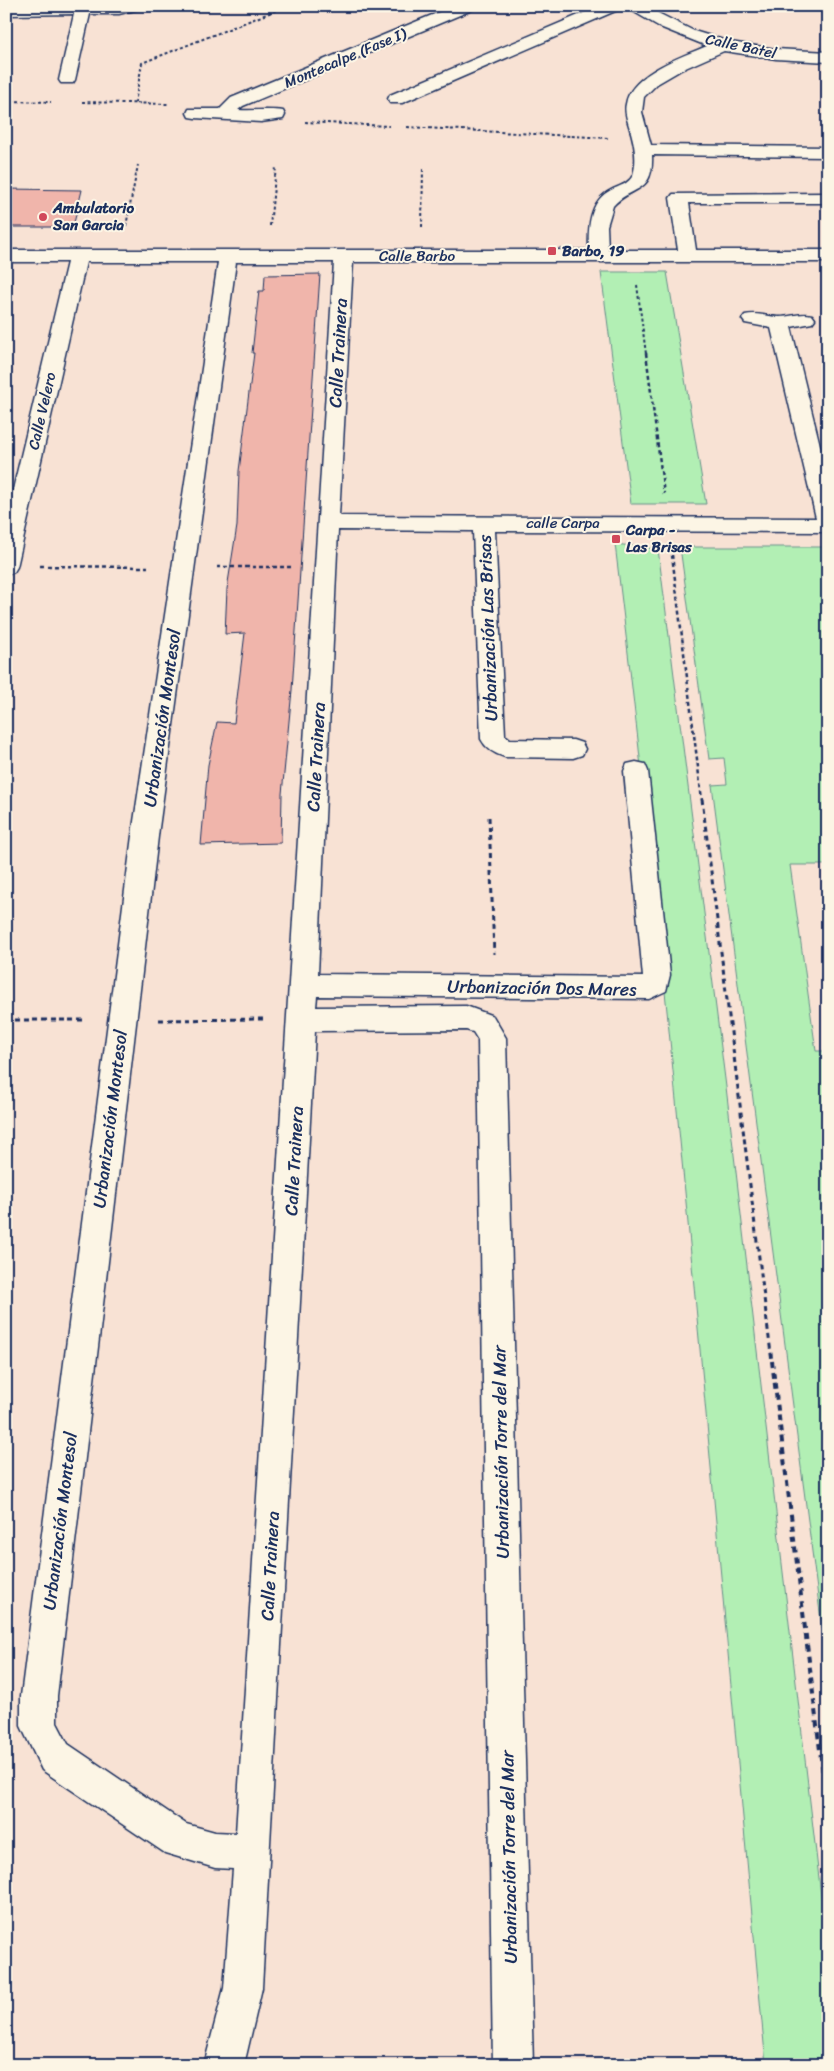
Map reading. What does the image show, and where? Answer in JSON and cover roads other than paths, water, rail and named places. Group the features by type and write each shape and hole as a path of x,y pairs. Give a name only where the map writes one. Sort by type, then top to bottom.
{"street":[{"path":"6,10 133,6"},
{"name":"Montecalpe (Fase I)","path":"224,114 238,102 468,6"},
{"path":"396,99 614,6"},
{"name":"Calle Batel","path":"632,6 654,18 724,46 785,56 828,57"},
{"path":"67,80 84,8"},
{"path":"654,18 672,10"},
{"path":"599,255 597,236 600,218 608,200 628,190 641,177 642,145 633,112 636,97 645,84 662,74 724,46"},
{"name":"Montecalpe (Fase I)","path":"195,113 261,117 277,115"},
{"path":"642,145 828,152"},
{"path":"688,256 679,198 828,198"},
{"name":"Calle Barbo","path":"6,256 828,256"},
{"name":"Calle Velero","path":"6,567 12,510 78,256"},
{"name":"Urbanización Montesol","path":"228,256 146,828 39,1696 39,1726 55,1757 178,1840 215,1850 253,1852"},
{"name":"Calle Trainera","path":"224,2065 242,1988 253,1852 302,1020 344,256"},
{"path":"752,319 780,324 804,320"},
{"path":"780,324 828,524"},
{"name":"calle Carpa","path":"328,523 828,524"},
{"name":"Urbanización Las Brisas","path":"485,523 483,542 493,739 505,748 573,749"},
{"name":"Urbanización Dos Mares","path":"303,985 644,990 656,983 657,975 636,771"},
{"name":"Urbanización Torre del Mar","path":"302,1020 466,1018 483,1024 492,1038 513,2065"}],"place":[{"name":"Ambulatorio San Garcia","path":"43,217"},
{"name":"Barbo, 19","path":"552,251"},
{"name":"Carpa - Las Brisas","path":"616,539"}]}
